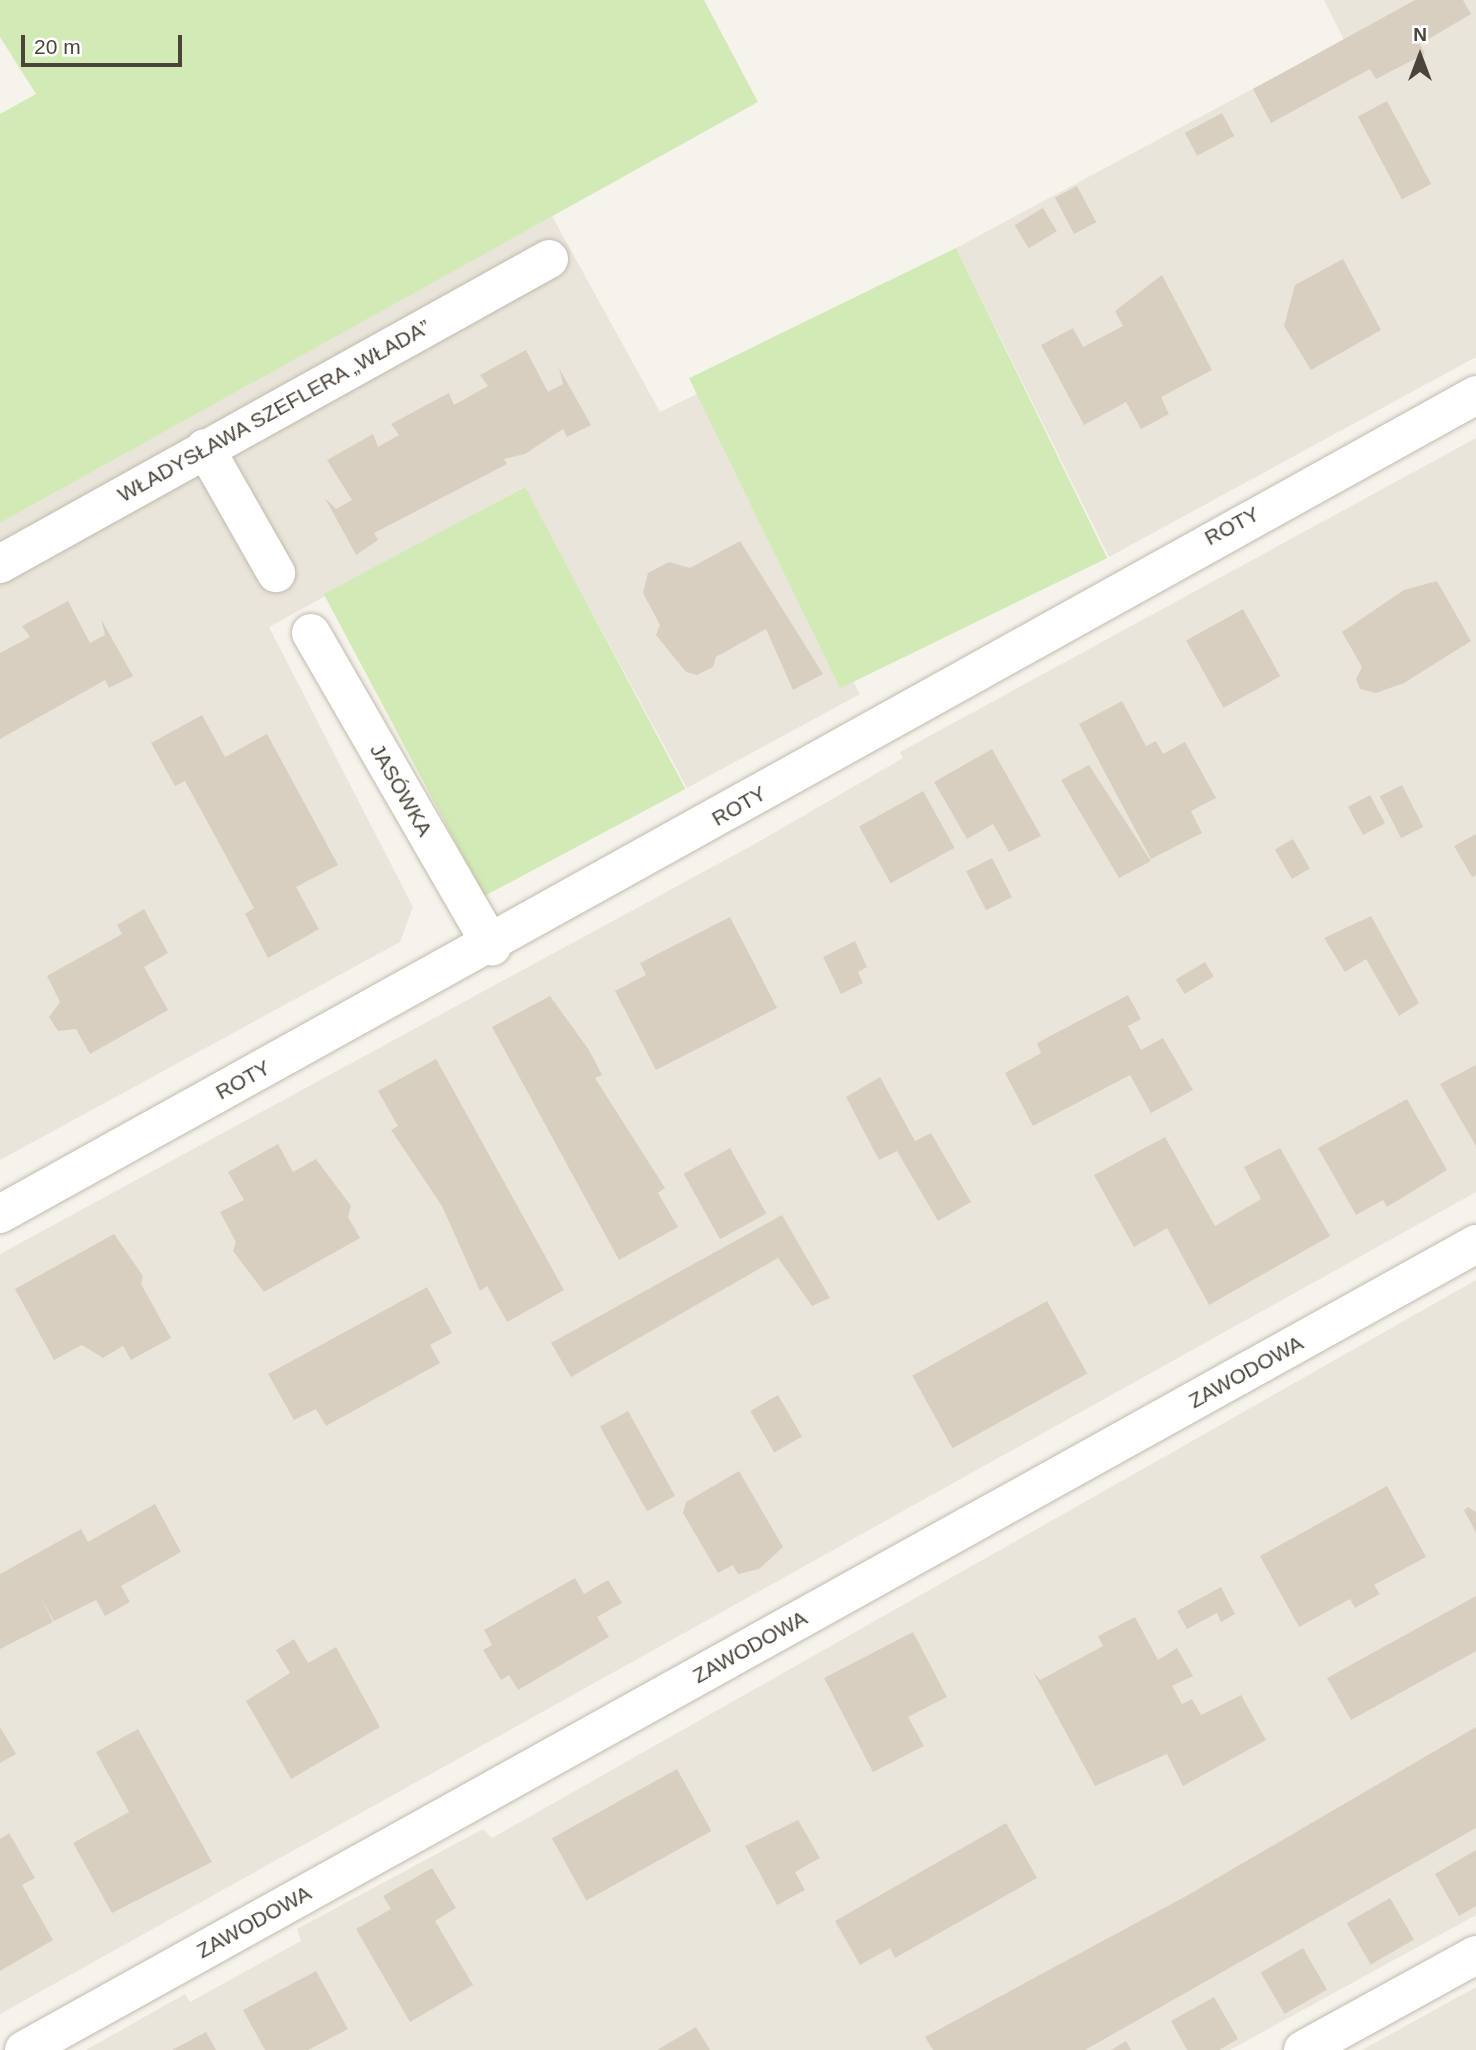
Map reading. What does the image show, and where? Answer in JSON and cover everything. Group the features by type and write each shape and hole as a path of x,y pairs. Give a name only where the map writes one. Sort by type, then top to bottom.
{"street":[{"name":"WŁADYSŁAWA SZEFLERA „WŁADA”","path":"0,564 549,259"},
{"name":"ROTY","path":"0,1214 492,947 1172,558 1476,395"},
{"path":"205,448 276,573"},
{"name":"JASÓWKA","path":"311,633 492,947"},
{"name":"ZAWODOWA","path":"24,2050 1476,1244"},
{"path":"1303,2050 1476,1955"}],"shaded area":[{"path":"1324,0 1476,0 1476,357 1109,557 956,248 1344,40"},
{"path":"552,216 660,412 697,394 860,694 687,788 524,487 269,627 413,907 400,942 0,1160 0,523"},
{"path":"1476,438 1476,1192 0,2014 0,1254 760,841 903,758 900,752"},
{"path":"1476,1280 1476,1915 1230,2050 86,2050 185,1994 190,2002 301,1941 297,1929 483,1829 492,1838"},
{"path":"1476,1987 1476,2050 1362,2050"}],"green space":[{"path":"0,0 704,0 758,102 0,523 0,114 36,94 0,37"},
{"path":"956,248 1107,558 840,688 689,378"},
{"path":"525,487 686,789 484,896 324,594"}],"building":[{"path":"1415,0 1463,0 1471,14 1420,44 1425,54 1376,79 1370,69 1271,123 1253,89"},
{"path":"1387,101 1431,184 1402,199 1358,116"},
{"path":"1222,113 1234,136 1197,156 1185,133"},
{"path":"1077,186 1096,222 1074,234 1055,198"},
{"path":"1043,208 1057,231 1029,248 1015,225"},
{"path":"1343,259 1381,330 1311,370 1284,326 1295,285"},
{"path":"1162,275 1212,370 1161,397 1169,414 1141,429 1126,402 1084,425 1041,345 1073,328 1083,347 1123,326 1115,311"},
{"path":"526,350 548,392 563,384 559,368 591,425 567,437 563,429 525,454 504,459 507,464 374,533 378,540 356,555 325,498 336,509 352,500 327,460 373,434 378,447 399,435 391,424 449,393 454,405 488,386 480,375"},
{"path":"740,541 823,674 793,690 766,629 716,657 713,667 697,675 686,672 656,635 660,625 643,593 648,573 669,562 690,568"},
{"path":"1437,581 1471,641 1404,683 1376,693 1360,689 1356,679 1362,667 1342,632 1404,590"},
{"path":"68,601 90,643 105,635 101,619 133,676 109,688 105,680 0,739 0,653 30,637 22,626"},
{"path":"1243,609 1280,676 1223,708 1186,641"},
{"path":"1122,701 1146,746 1156,741 1163,754 1185,742 1216,798 1191,811 1202,833 1151,859 1079,724"},
{"path":"202,715 225,757 267,734 338,865 296,887 319,929 268,958 245,914 254,908 220,845 185,781 175,786 151,743"},
{"path":"992,749 1041,836 1009,852 993,824 967,839 934,782"},
{"path":"1089,765 1151,861 1119,878 1061,780"},
{"path":"1402,785 1423,827 1401,838 1380,796"},
{"path":"923,791 955,848 891,883 859,826"},
{"path":"1370,795 1385,823 1363,835 1348,807"},
{"path":"1476,834 1476,875 1472,877 1454,846"},
{"path":"1293,839 1310,868 1292,879 1275,850"},
{"path":"992,858 1012,897 986,910 966,871"},
{"path":"144,909 168,953 144,967 168,1010 90,1054 76,1029 58,1031 49,1017 60,1002 47,976 122,934 117,925"},
{"path":"1371,916 1419,1003 1399,1016 1366,959 1345,972 1324,938"},
{"path":"730,917 777,1008 656,1070 615,991 646,975 640,963"},
{"path":"855,941 867,967 858,972 863,983 841,994 823,957"},
{"path":"1205,962 1214,977 1185,994 1176,980"},
{"path":"1128,995 1141,1019 1128,1026 1141,1050 1163,1038 1193,1090 1151,1113 1130,1075 1033,1126 1005,1073 1041,1053 1037,1043"},
{"path":"550,996 589,1050 602,1075 595,1078 665,1188 658,1193 678,1227 619,1260 492,1027"},
{"path":"436,1059 564,1290 507,1322 487,1286 480,1291 442,1206 391,1130 398,1126 378,1091"},
{"path":"1476,1065 1476,1146 1440,1084"},
{"path":"880,1077 915,1141 931,1133 971,1202 938,1221 897,1151 879,1160 846,1097"},
{"path":"1407,1099 1447,1170 1387,1207 1383,1200 1356,1215 1318,1148"},
{"path":"1165,1137 1215,1226 1261,1199 1244,1167 1280,1148 1330,1236 1209,1305 1167,1228 1134,1247 1094,1175"},
{"path":"278,1144 293,1172 316,1159 351,1206 348,1217 360,1238 264,1292 233,1251 236,1242 220,1212 244,1200 228,1172"},
{"path":"730,1148 766,1214 720,1239 684,1174"},
{"path":"782,1215 830,1298 812,1306 778,1258 571,1377 551,1343"},
{"path":"114,1234 143,1276 141,1284 171,1338 131,1360 123,1346 103,1358 82,1345 54,1360 15,1289"},
{"path":"427,1287 452,1333 430,1345 440,1363 326,1426 316,1409 294,1420 268,1374"},
{"path":"1047,1301 1087,1374 953,1448 912,1376"},
{"path":"778,1395 802,1437 774,1453 750,1411"},
{"path":"628,1411 675,1496 647,1511 600,1427"},
{"path":"739,1471 783,1547 759,1569 738,1574 733,1565 718,1573 683,1513 686,1502"},
{"path":"1387,1486 1426,1557 1374,1585 1380,1594 1355,1608 1350,1599 1299,1627 1260,1556"},
{"path":"155,1504 181,1552 121,1586 130,1602 105,1616 96,1600 54,1621 42,1600 53,1622 0,1649 0,1574 81,1529 88,1542"},
{"path":"1468,1507 1476,1512 1476,1533 1464,1510"},
{"path":"575,1578 584,1594 608,1580 622,1603 597,1617 609,1637 518,1690 509,1675 501,1680 483,1650 492,1645 484,1630"},
{"path":"1221,1587 1235,1614 1221,1622 1217,1613 1187,1629 1177,1611"},
{"path":"1476,1596 1476,1651 1351,1720 1327,1678"},
{"path":"1135,1617 1158,1660 1177,1648 1193,1676 1172,1686 1182,1704 1192,1699 1201,1715 1241,1695 1266,1740 1183,1786 1167,1754 1095,1786 1033,1672 1040,1680 1103,1646 1098,1636"},
{"path":"913,1632 947,1697 908,1717 924,1746 873,1772 824,1678"},
{"path":"294,1639 308,1663 336,1647 380,1727 291,1779 246,1701 290,1673 276,1650"},
{"path":"0,1727 16,1754 0,1763"},
{"path":"1476,1727 1476,1828 1085,2050 933,2050 925,2037 1188,1895"},
{"path":"138,1729 212,1862 112,1913 73,1843 129,1812 96,1752"},
{"path":"677,1769 711,1831 586,1900 552,1838"},
{"path":"798,1820 820,1858 795,1872 805,1890 777,1905 745,1846"},
{"path":"1006,1823 1037,1878 895,1958 890,1948 860,1965 835,1921"},
{"path":"9,1833 35,1878 22,1885 53,1940 0,1971 0,1839"},
{"path":"1476,1850 1476,1906 1459,1916 1435,1874"},
{"path":"432,1868 456,1908 435,1921 473,1985 410,2022 356,1929 391,1909 383,1896"},
{"path":"1390,1898 1414,1940 1371,1965 1347,1923"},
{"path":"1303,1948 1327,1990 1285,2014 1261,1972"},
{"path":"316,1971 348,2029 308,2050 265,2050 243,2010"},
{"path":"1214,1997 1238,2039 1219,2050 1187,2050 1171,2021"},
{"path":"696,2027 710,2050 657,2050"},
{"path":"206,2032 216,2050 172,2050"},
{"path":"1126,2041 1131,2050 1111,2050"}]}
